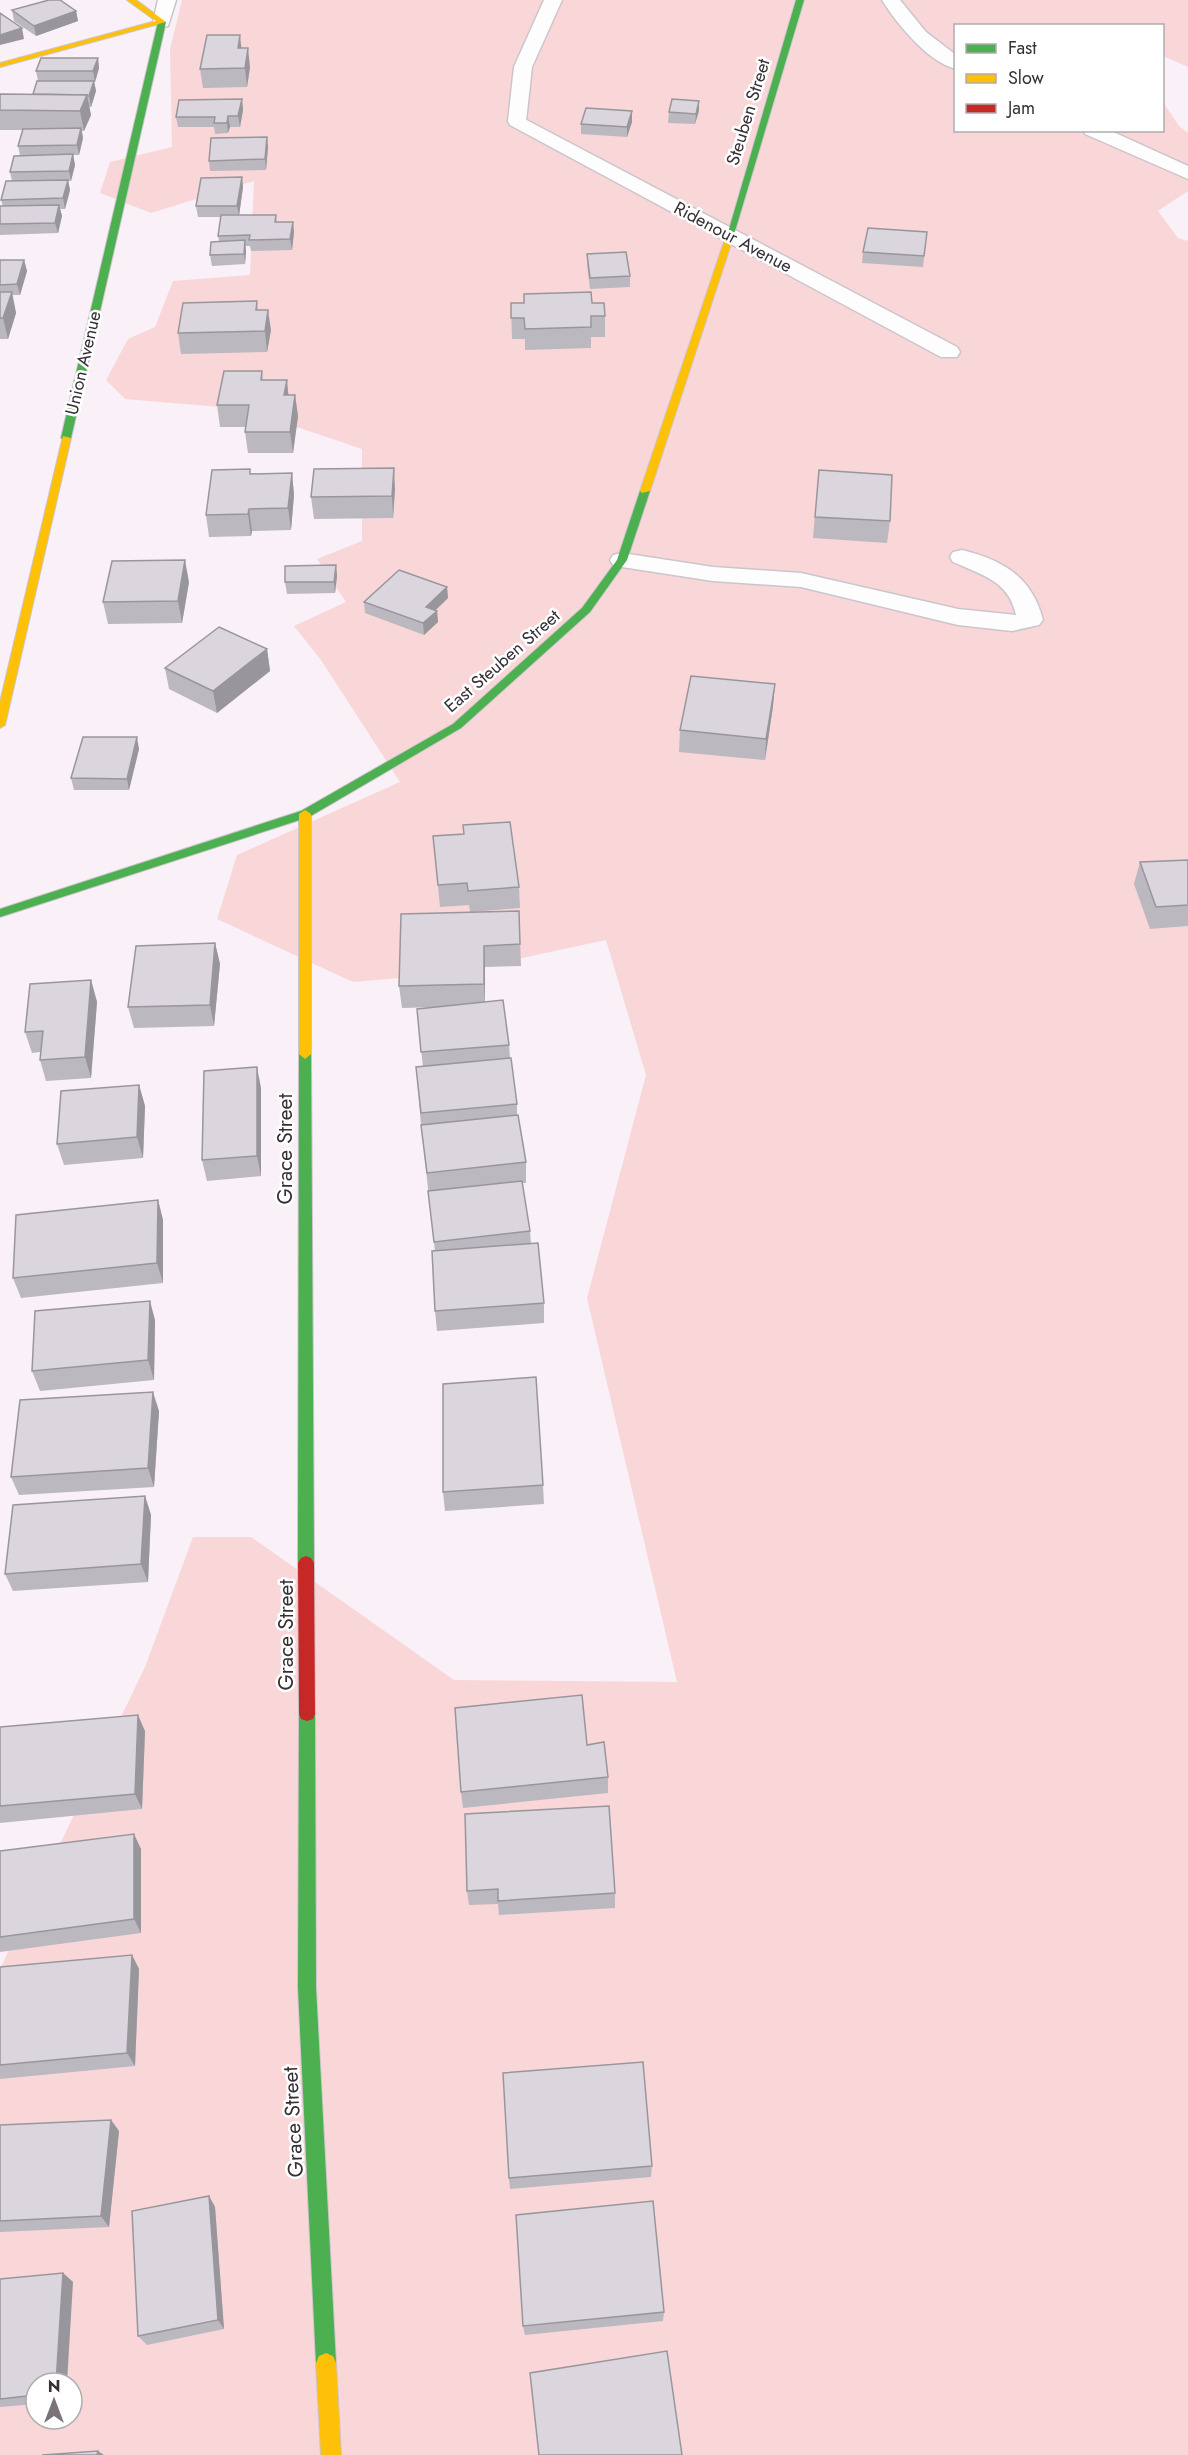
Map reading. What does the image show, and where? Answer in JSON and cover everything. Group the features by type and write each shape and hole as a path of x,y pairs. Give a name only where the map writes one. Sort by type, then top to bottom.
{"street":[{"path":"131,0 162,22"},
{"name":"Union Avenue","path":"0,725 167,0"},
{"name":"Ridenour Avenue","path":"553,0 523,67 517,121 949,352"},
{"name":"Steuben Street","path":"730,235 800,0"},
{"path":"891,0 900,15 935,50 954,63"},
{"path":"0,65 162,22"},
{"path":"1096,132 1188,173"},
{"name":"East Steuben Street","path":"0,913 305,814 458,726 586,610 622,560 730,235"},
{"path":"622,560 713,574 801,580 958,617 1012,623 1030,620 1027,602 1017,583 962,557"},
{"name":"Grace Street","path":"305,814 307,1988 331,2455"}],"shaded area":[{"path":"182,0 1188,0 1188,67 1164,56 1164,24 954,24 954,132 1164,132 1164,104 1179,126 1188,133 1188,191 1158,211 1178,238 1188,241 1188,2455 0,2455 0,1969 145,1667 193,1537 251,1537 454,1680 677,1682 587,1298 646,1075 606,940 447,974 353,982 217,919 237,855 400,782 321,660 294,626 346,602 317,559 362,541 362,449 244,409 125,399 106,380 128,339 155,327 173,281 250,275 254,181 151,213 100,193 110,162 172,147 170,49"}],"building":[{"path":"49,0 60,0 76,11 34,26 12,10"},
{"path":"0,13 22,28 0,35"},
{"path":"207,35 240,35 238,48 248,48 245,68 200,69"},
{"path":"41,58 98,58 93,71 36,71"},
{"path":"37,81 94,81 89,96 87,96 33,94"},
{"path":"0,94 87,95 80,111 0,110"},
{"path":"242,99 238,116 228,116 227,123 214,123 215,117 176,117 179,100"},
{"path":"672,99 699,101 696,114 669,112"},
{"path":"586,108 632,111 627,127 581,124"},
{"path":"81,128 77,145 18,146 23,129"},
{"path":"267,137 265,159 209,161 211,138"},
{"path":"73,154 69,171 10,172 14,156"},
{"path":"242,177 237,206 196,206 201,178"},
{"path":"68,180 63,198 1,200 6,181"},
{"path":"59,205 55,223 0,224 0,206"},
{"path":"221,215 276,215 275,222 293,222 290,239 249,240 250,235 218,236"},
{"path":"868,228 927,232 924,256 863,252"},
{"path":"245,240 244,254 210,255 211,242"},
{"path":"626,252 630,276 590,278 587,254"},
{"path":"0,260 24,260 17,284 0,285"},
{"path":"0,292 12,292 3,318 0,318"},
{"path":"591,292 592,303 604,303 605,316 591,316 591,327 525,329 524,318 511,318 511,303 524,303 524,294"},
{"path":"257,301 256,310 268,310 265,331 178,333 183,303"},
{"path":"224,371 262,371 261,380 287,380 284,395 295,395 290,432 245,432 249,405 217,405"},
{"path":"394,468 392,496 311,497 314,469"},
{"path":"250,469 250,474 292,473 288,508 249,509 248,514 206,515 212,470"},
{"path":"819,470 892,475 890,521 815,517"},
{"path":"185,560 178,601 103,602 112,561"},
{"path":"336,565 334,582 285,582 285,566"},
{"path":"399,570 447,587 426,607 437,611 423,623 364,602"},
{"path":"219,627 267,649 213,691 165,668"},
{"path":"691,676 775,684 766,739 680,730"},
{"path":"83,737 137,737 127,779 71,778"},
{"path":"510,822 519,887 468,891 467,883 438,885 433,836 464,834 463,825"},
{"path":"1188,860 1188,905 1156,907 1140,862"},
{"path":"519,911 520,944 484,946 484,984 399,986 401,914"},
{"path":"215,943 210,1005 128,1007 136,946"},
{"path":"91,980 85,1057 40,1060 43,1031 25,1032 30,984"},
{"path":"503,1000 509,1045 421,1052 417,1009"},
{"path":"511,1058 517,1104 421,1113 416,1067"},
{"path":"257,1067 257,1156 202,1160 204,1071"},
{"path":"139,1085 137,1137 57,1144 61,1091"},
{"path":"518,1115 526,1162 427,1173 421,1125"},
{"path":"522,1181 530,1231 434,1242 428,1191"},
{"path":"158,1200 157,1263 13,1278 16,1215"},
{"path":"538,1243 544,1303 435,1311 432,1251"},
{"path":"150,1301 148,1360 32,1371 35,1311"},
{"path":"536,1377 543,1485 443,1492 443,1384"},
{"path":"153,1392 148,1468 11,1477 20,1400"},
{"path":"145,1496 141,1564 5,1574 13,1505"},
{"path":"582,1695 587,1745 604,1742 608,1777 461,1792 455,1708"},
{"path":"138,1715 135,1794 0,1806 0,1727"},
{"path":"609,1806 615,1893 498,1901 498,1889 467,1891 465,1814"},
{"path":"134,1834 134,1919 0,1937 0,1851"},
{"path":"132,1955 127,2053 0,2065 0,1967"},
{"path":"643,2062 652,2166 509,2178 503,2073"},
{"path":"111,2120 101,2216 0,2221 0,2125"},
{"path":"209,2196 218,2320 138,2336 132,2211"},
{"path":"653,2201 664,2312 523,2326 516,2215"},
{"path":"63,2273 57,2371 24,2371 24,2396 0,2399 0,2279"},
{"path":"667,2351 682,2455 539,2455 530,2373"},
{"path":"98,2451 97,2455 42,2455"}],"traffic: fast":[{"path":"728,241 800,0"},
{"path":"66,438 162,22"},
{"path":"0,913 305,814 457,726 586,610 622,560 645,491"},
{"path":"305,1054 306,1563"},
{"path":"307,1714 307,1988 326,2363"}],"traffic: slow":[{"path":"131,0 162,22"},
{"path":"0,65 162,22"},
{"path":"645,491 728,241"},
{"path":"0,725 66,438"},
{"path":"305,814 305,1054"},
{"path":"326,2363 331,2455"}],"traffic: jam":[{"path":"306,1563 307,1714"}]}
